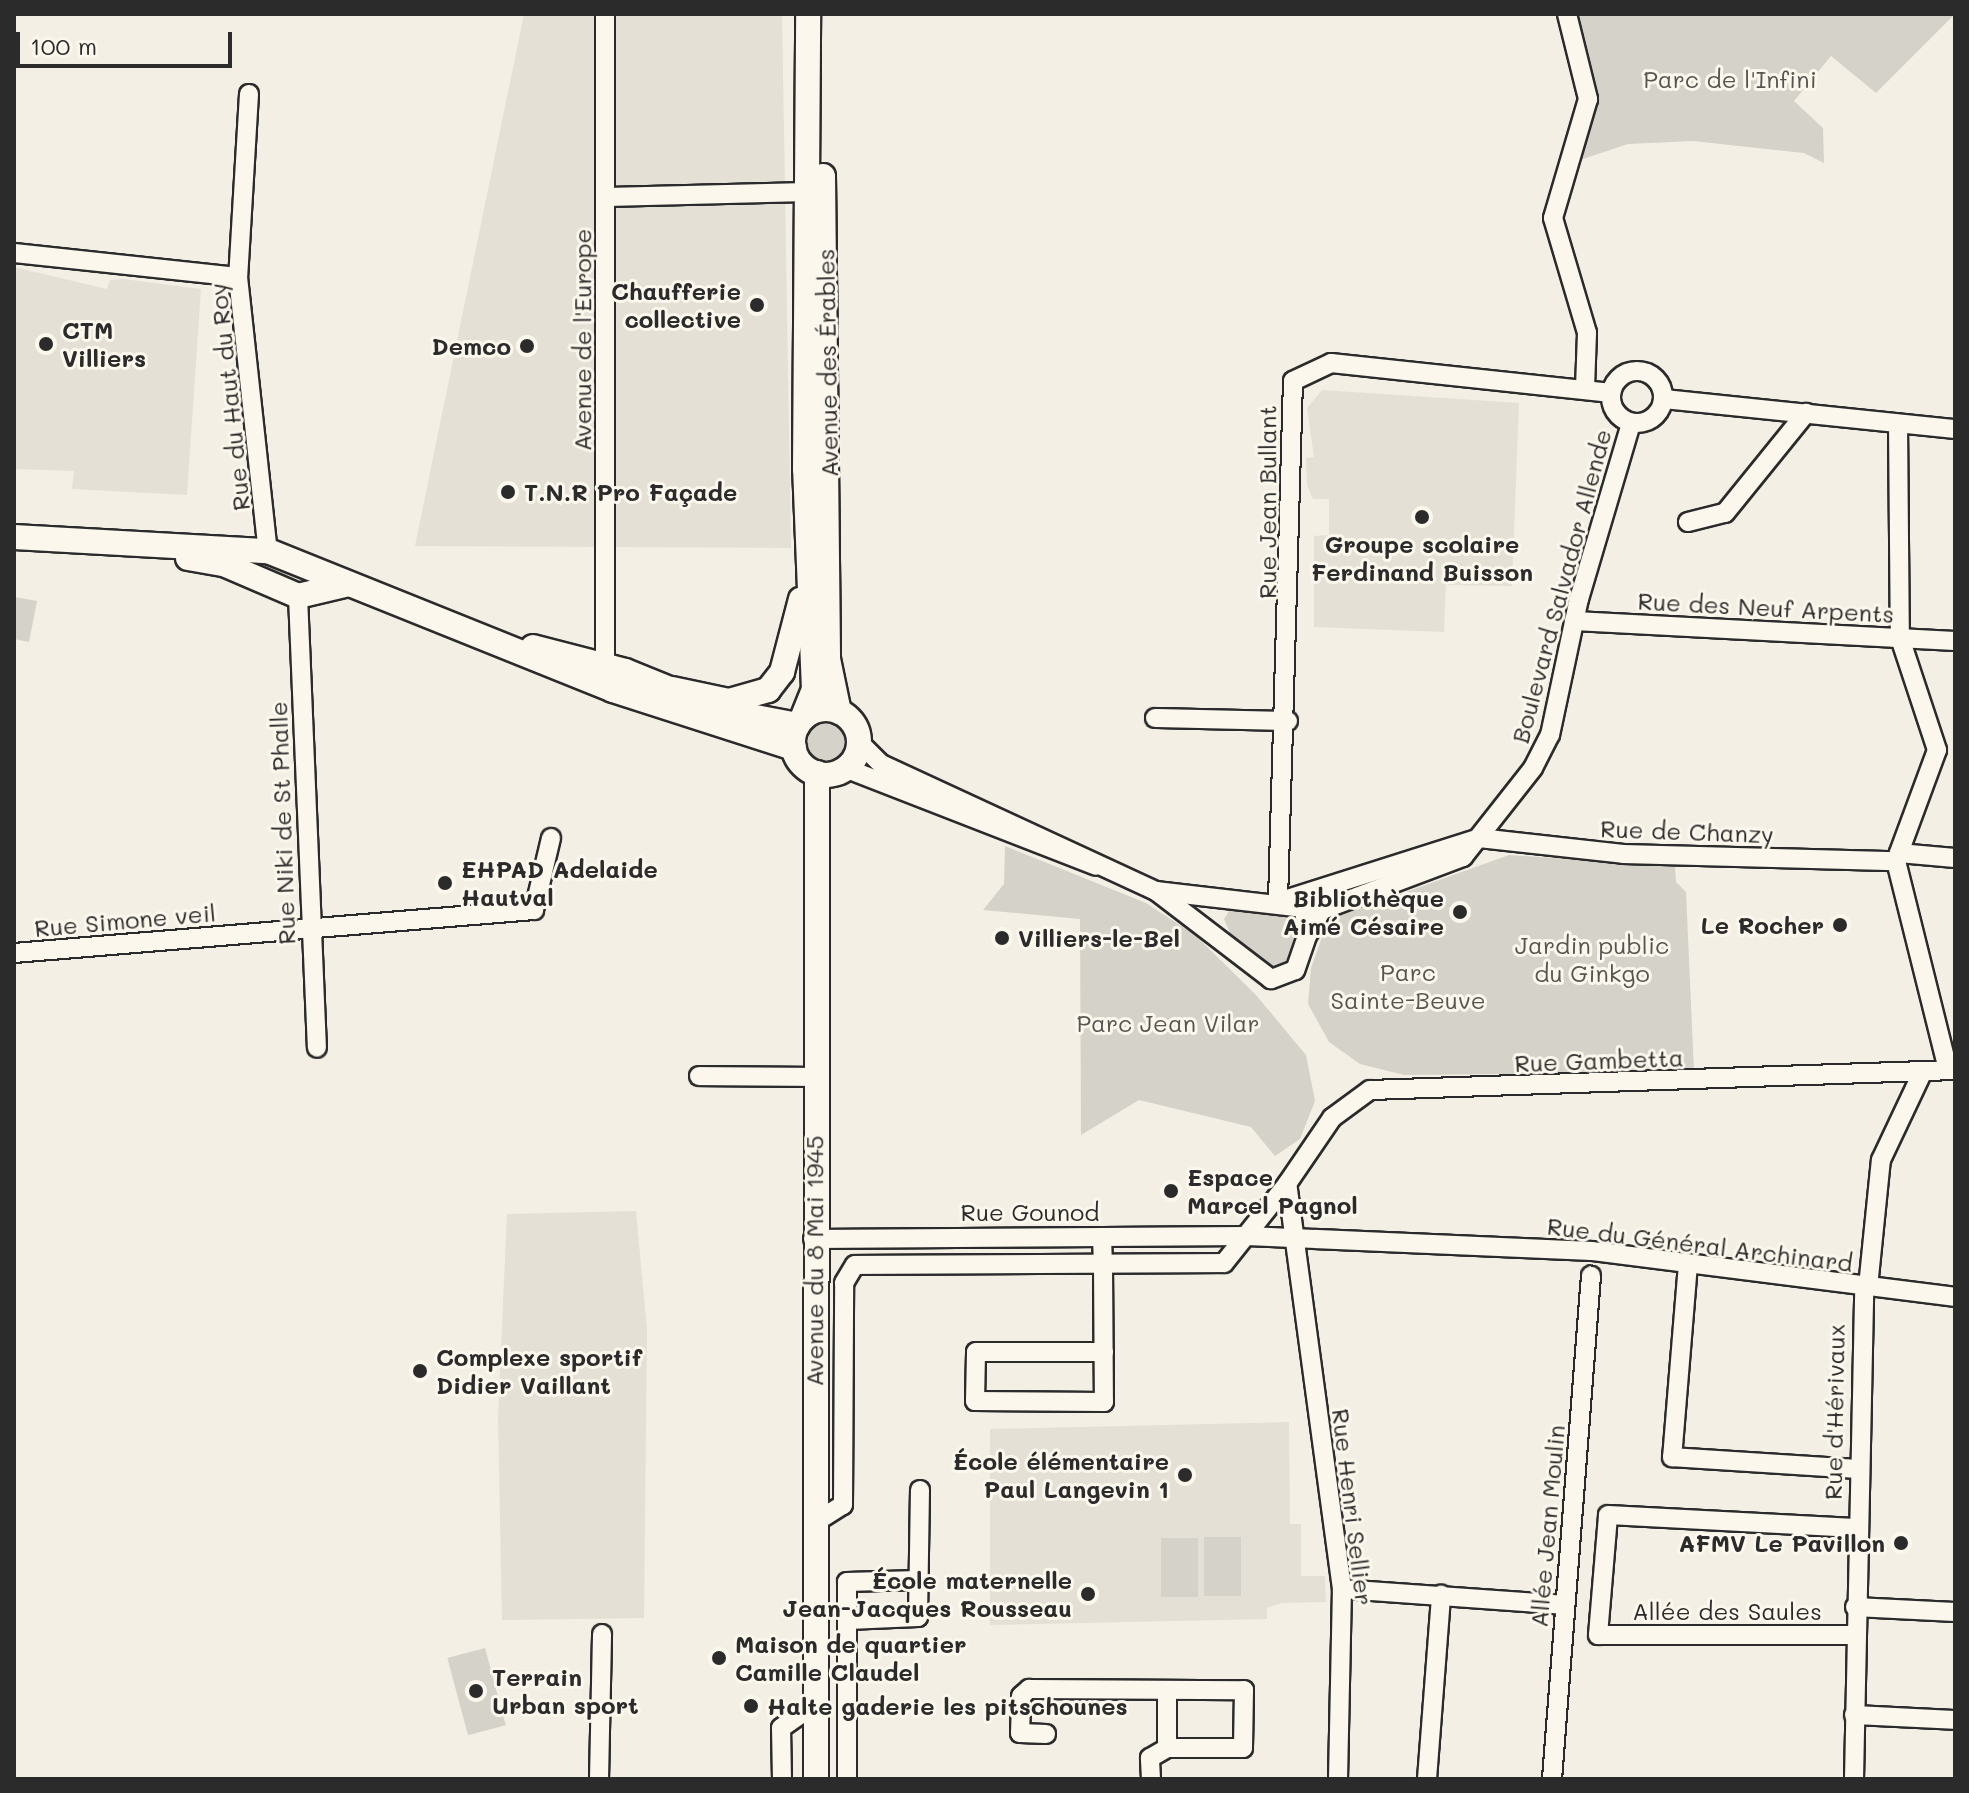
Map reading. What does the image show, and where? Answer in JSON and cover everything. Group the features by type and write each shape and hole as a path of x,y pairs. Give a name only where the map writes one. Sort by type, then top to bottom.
{"main road":[{"name":"Avenue des Érables","path":"672,689 749,699 782,672 801,603 805,469 808,14"},
{"name":"Avenue des Érables","path":"822,14 828,659 839,712"},
{"name":"Avenue des Érables","path":"798,731 814,690 805,469"},
{"path":"14,537 230,556 306,595 349,584"},
{"path":"14,550 230,556 268,551 513,645 613,690 798,731"},
{"path":"306,595 319,584 313,566"},
{"path":"513,645 605,665 724,711 798,731"},
{"path":"820,710 839,712 859,742 845,768 817,773 798,731 820,710"},
{"name":"Avenue du 8 Mai 1945","path":"816,1779 813,1077 817,773"},
{"name":"Avenue du 8 Mai 1945","path":"809,1779 814,1750"}],"street":[{"name":"Avenue de l'Europe","path":"605,14 605,665"},
{"path":"1567,14 1588,99 1553,218 1587,333 1585,388"},
{"name":"Rue du Haut du Roy","path":"249,94 238,277 268,551"},
{"path":"606,197 808,192"},
{"path":"14,253 238,277"},
{"name":"Rue Jean Bullant","path":"1278,901 1288,721 1289,403 1298,375 1331,363 1611,393"},
{"path":"1636,371 1659,382 1664,399 1653,419 1631,423 1613,408 1611,393 1636,371"},
{"path":"1664,399 1955,429"},
{"path":"1688,522 1725,513 1806,413"},
{"name":"Boulevard Salvador Allende","path":"1156,891 1271,979 1290,977 1322,910 1447,866 1479,838 1543,752 1574,621 1631,423"},
{"path":"1898,424 1900,638 1946,750 1898,857 1952,1070"},
{"name":"Rue Niki de St Phalle","path":"306,595 311,924 317,1048"},
{"name":"Rue des Neuf Arpents","path":"1574,621 1955,641"},
{"path":"1155,718 1288,721"},
{"path":"859,742 881,764 1156,891 1211,902 1278,901 1304,908 1307,936"},
{"path":"845,768 1073,862 1111,869"},
{"name":"Rue Simone veil","path":"14,953 167,946 288,925 534,910 551,838"},
{"path":"1278,901 1479,838"},
{"name":"Rue de Chanzy","path":"1479,838 1623,854 1955,858"},
{"name":"Rue Gambetta","path":"814,1523 843,1505 844,1283 855,1265 1224,1263 1287,1184 1332,1118 1370,1090 1952,1070"},
{"name":"Rue d'Hérivaux","path":"1854,1779 1857,1469 1866,1287 1881,1160 1923,1071"},
{"path":"699,1076 813,1077"},
{"path":"1287,1184 1295,1242"},
{"name":"Rue du Général Archinard","path":"1247,1236 1295,1242 1592,1251 1955,1297"},
{"name":"Rue Gounod","path":"813,1239 1247,1236"},
{"path":"1102,1237 1103,1266 1104,1352 1104,1402 975,1401 976,1352 1104,1352"},
{"name":"Rue Henri Sellier","path":"1295,1242 1342,1589 1338,1779"},
{"path":"1688,1264 1672,1457 1857,1469"},
{"name":"Allée Jean Moulin","path":"1552,1779 1591,1276"},
{"path":"848,1620 918,1617 920,1490"},
{"name":"Allée des Saules","path":"1855,1635 1598,1635 1608,1515 1856,1528"},
{"path":"847,1779 847,1582 918,1580"},
{"path":"1342,1589 1564,1605"},
{"path":"1427,1779 1441,1595"},
{"path":"1855,1607 1955,1612"},
{"path":"599,1779 602,1634"},
{"path":"1046,1734 1020,1733 1021,1696 1029,1689 1244,1690 1243,1748 1167,1748 1150,1758 1151,1779"},
{"path":"1167,1691 1167,1748"},
{"path":"782,1779 781,1728 814,1705"},
{"path":"1854,1715 1955,1720"}],"shaded area":[{"path":"524,14 782,14 791,548 415,546"},
{"path":"14,267 107,289 110,280 124,279 201,289 187,495 72,489 74,471 14,469"},
{"name":"Groupe scolaire Ferdinand Buisson","path":"1322,390 1519,403 1512,586 1446,585 1444,632 1314,627 1314,536 1329,535 1329,499 1313,499 1307,485 1306,458 1314,457 1307,408"},
{"path":"636,1211 647,1330 644,1618 502,1620 498,1416 507,1214"},
{"path":"1289,1422 1290,1524 1301,1524 1301,1576 1325,1576 1326,1602 1282,1603 1267,1608 1267,1619 990,1625 990,1429"}],"green space":[{"name":"Parc de l'Infini","path":"1571,14 1955,14 1876,93 1831,56 1794,101 1823,128 1824,163 1804,153 1693,141 1628,144 1580,160 1595,95"},
{"path":"14,597 37,601 29,642 14,639"},
{"path":"827,723 840,729 846,742 840,755 827,761 814,755 808,742 814,729"},
{"name":"Parc Jean Vilar","path":"1005,846 1146,903 1195,935 1256,995 1306,1055 1315,1101 1300,1139 1275,1156 1251,1127 1139,1100 1081,1135 1080,919 983,910 1004,884"},
{"path":"1509,855 1675,866 1676,882 1686,892 1694,1072 1404,1075 1360,1064 1329,1042 1308,1004 1311,968 1328,920"},
{"path":"1230,910 1296,915 1301,927 1285,964 1268,967 1230,933 1224,919"},
{"path":"1204,1537 1241,1537 1241,1596 1204,1596"},
{"path":"1161,1538 1198,1538 1198,1597 1161,1597"},
{"name":"Terrain Urban sport","path":"485,1648 506,1725 468,1735 447,1658"}],"place":[{"name":"Chaufferie collective","path":"757,305"},
{"name":"CTM Villiers","path":"46,344"},
{"name":"Demco","path":"527,346"},
{"name":"T.N.R Pro Façade","path":"508,492"},
{"name":"Groupe scolaire Ferdinand Buisson","path":"1422,517"},
{"name":"EHPAD Adelaide Hautval","path":"445,883"},
{"name":"Bibliothèque Aimé Césaire","path":"1460,912"},
{"name":"Le Rocher","path":"1840,925"},
{"name":"Villiers-le-Bel","path":"1002,938"},
{"name":"Espace Marcel Pagnol","path":"1171,1191"},
{"name":"Complexe sportif Didier Vaillant","path":"420,1371"},
{"name":"École élémentaire Paul Langevin 1","path":"1185,1475"},
{"name":"AFMV Le Pavillon","path":"1901,1543"},
{"name":"École maternelle Jean-Jacques Rousseau","path":"1088,1594"},
{"name":"Maison de quartier Camille Claudel","path":"719,1658"},
{"name":"Terrain Urban sport","path":"476,1691"},
{"name":"Halte gaderie les pitschounes","path":"751,1706"}],"park label":[{"name":"Jardin public du Ginkgo","path":"1592,959"},
{"name":"Parc Sainte-Beuve","path":"1408,986"}]}
